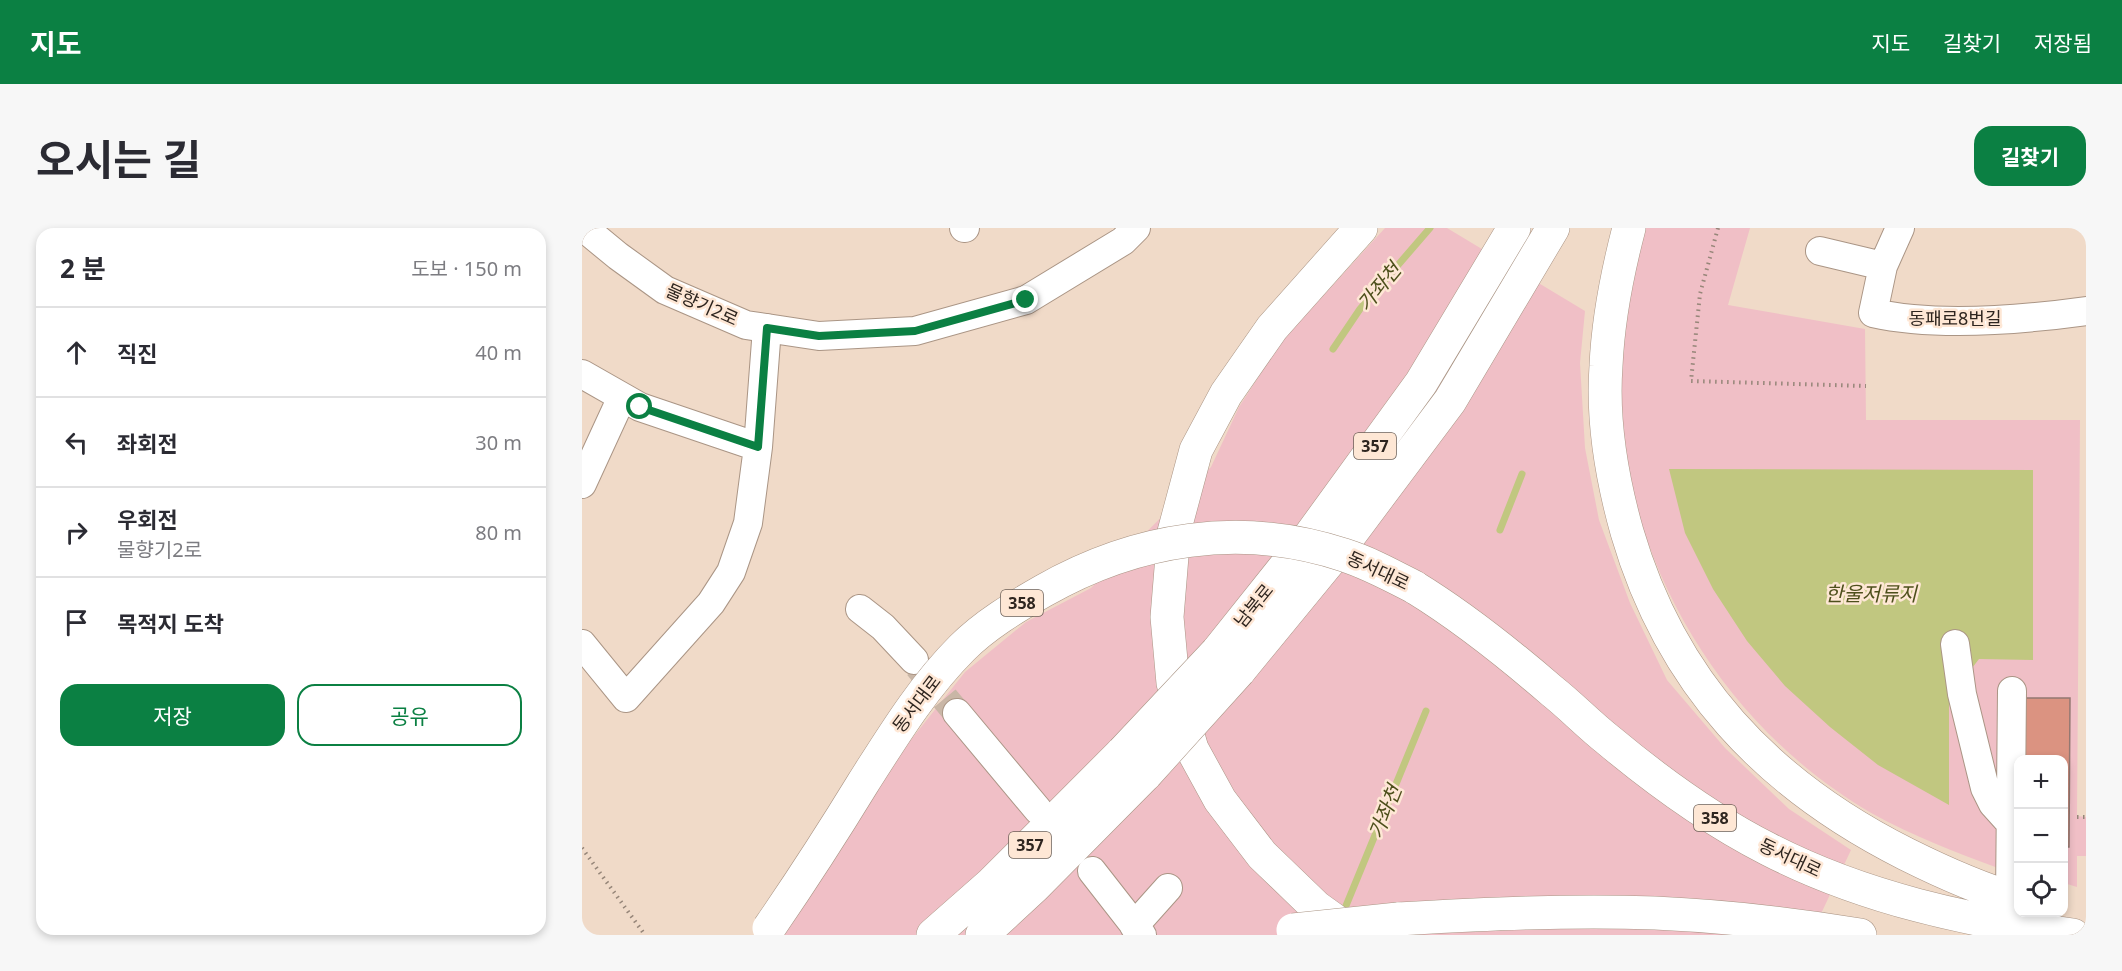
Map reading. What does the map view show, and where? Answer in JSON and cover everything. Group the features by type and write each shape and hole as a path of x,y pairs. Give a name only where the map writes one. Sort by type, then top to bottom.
{"main road":[{"path":"1355,935 1316,907 1262,855 1220,800 1192,749 1173,683 1167,617 1174,532 1196,450 1226,394 1272,327 1361,228"},
{"name":"남북로","path":"1228,662 1312,533 1421,383 1514,228"},
{"name":"남북로","path":"981,935 1034,887 1134,763 1228,662 1340,548 1450,401 1553,228"},
{"path":"1629,228 1611,311 1605,368 1612,471 1635,560 1670,637 1701,687 1743,738 1775,769 1812,798 1889,846 1940,871 2014,899"},
{"name":"동서대로","path":"764,935 806,874 894,733 925,690 963,648 1012,609 1062,580 1108,560 1148,547 1189,539 1229,537 1270,539 1310,545 1376,567 1414,587 1483,634 1552,690 1607,739 1680,794 1724,824 1768,849 1837,879 1924,907 2006,926 2073,935"},
{"name":"남북로","path":"933,935 1134,763"},
{"path":"1283,932 1398,919 1572,912 1656,914 1744,920 1860,935"},
{"path":"2068,914 2086,920"}],"street":[{"name":"물향기2로","path":"584,228 665,290 746,325 819,336 915,331 1026,300 1124,241 1136,228"},
{"name":"동패로8번길","path":"1900,228 1883,266 1873,313 1902,320 1971,320 2041,317 2086,311"},
{"path":"1820,252 1883,266"},
{"path":"582,644 626,698 711,603 731,573 748,523 758,447 767,328"},
{"path":"582,374 640,407 758,447"},
{"path":"582,484 622,397"},
{"path":"860,609 883,627 914,660"},
{"path":"1955,644 1962,694 1985,788 1994,804 2011,824"},
{"path":"2012,691 2011,824 2014,899"},
{"path":"957,713 1038,810"},
{"path":"1092,871 1138,930 1168,888"}],"path":[{"path":"1718,228 1700,294 1691,381 1866,386"},
{"path":"2077,817 2086,817"},
{"path":"582,848 645,935"}],"shaded area":[{"path":"1385,228 1447,228 1585,311 1580,363 1585,448 1599,520 1630,603 1667,680 1725,748 1789,809 1851,850 1811,935 783,935 910,741 965,672 1026,622 1091,588 1211,467 1239,407 1281,342"},
{"path":"1646,228 1750,228 1728,305 1865,329 1866,420 2080,420 2077,816 2086,817 2086,856 2077,856 2077,887 2068,884 2068,755 2014,755 2014,782 1998,868 1888,822 1822,780 1776,741 1735,696 1700,648 1670,595 1647,539 1630,481 1620,421 1619,375 1625,324"}],"water":[{"name":"한울저류지","path":"1669,469 2033,470 2033,660 1979,659 1949,698 1949,805 1878,765 1830,727 1785,686 1747,641 1713,589 1685,533"}],"building":[{"path":"2025,698 2070,698 2069,847 2068,755 2024,755"}],"waterway":[{"name":"가좌천","path":"1333,349 1360,309 1430,228"},
{"name":"가좌천","path":"1500,530 1522,474"},
{"name":"가좌천","path":"1343,913 1426,711"}],"tunnel":[{"path":"918,666 957,713"}],"route":[{"path":"640,407 758,447 767,328 819,336 915,331 1026,300"}]}
